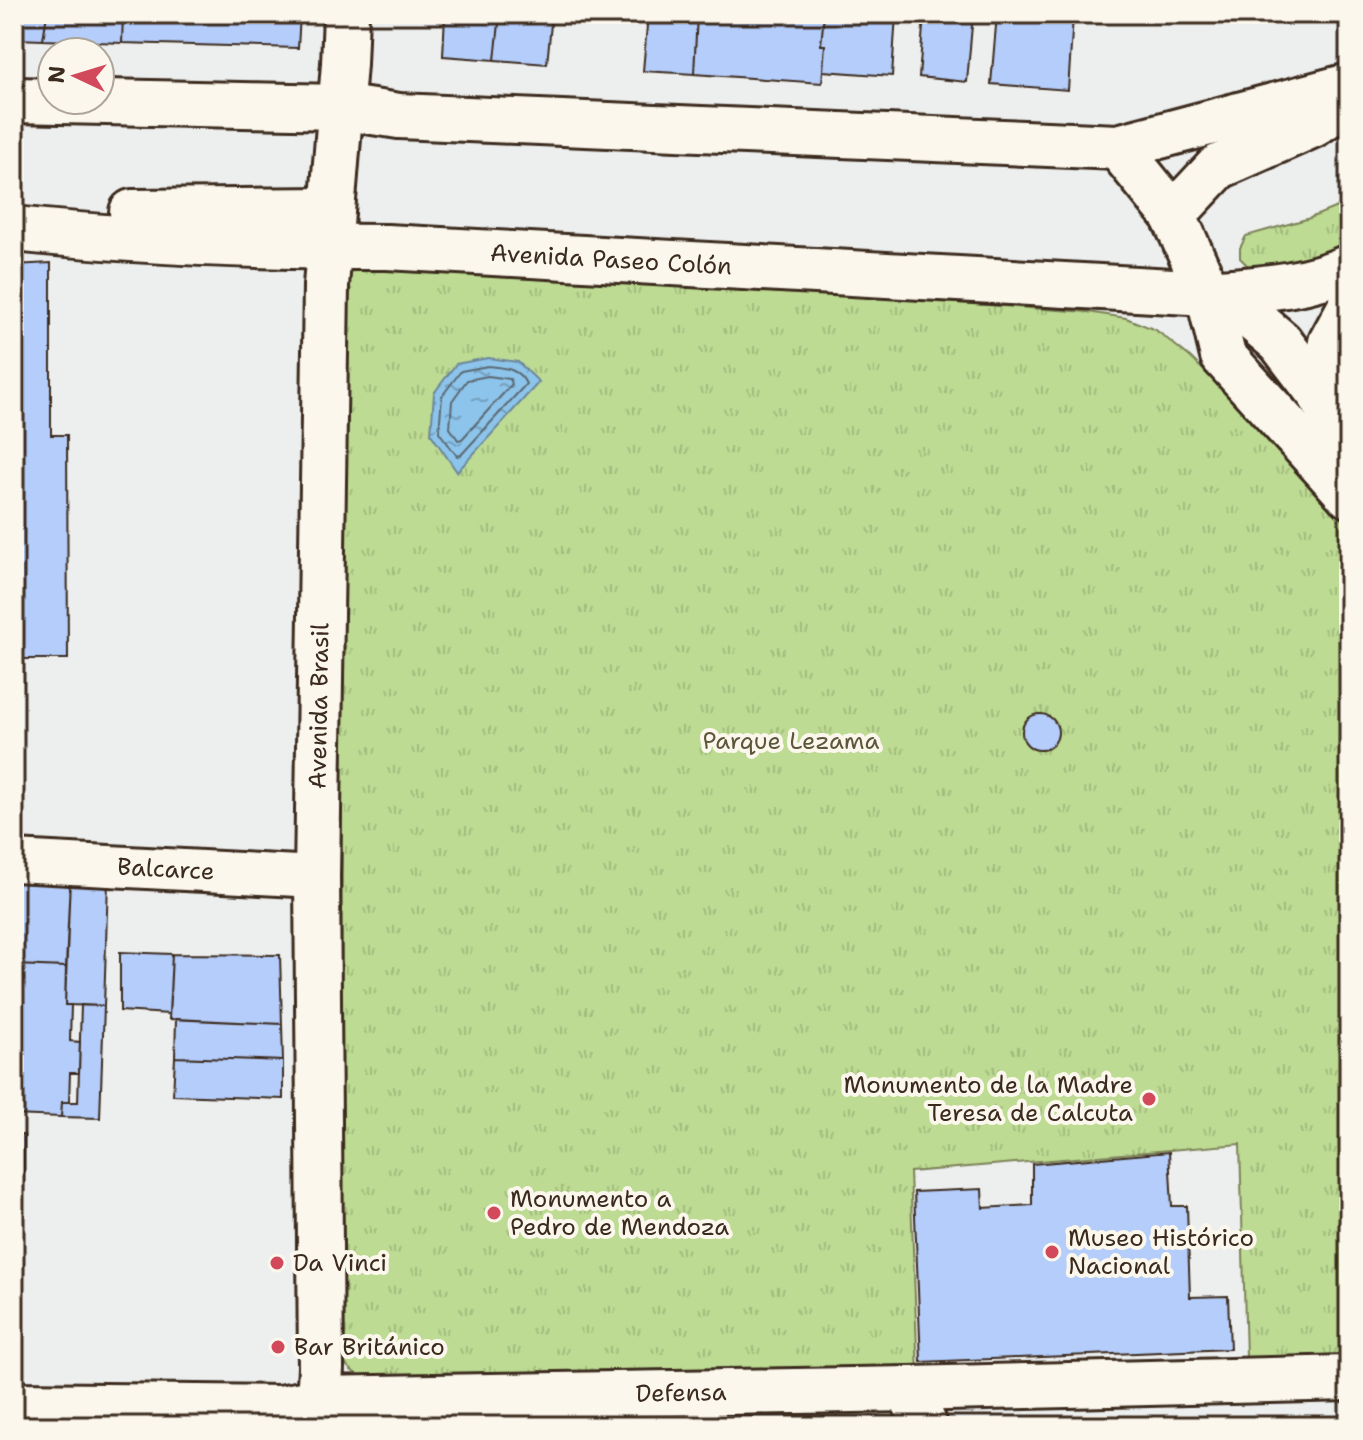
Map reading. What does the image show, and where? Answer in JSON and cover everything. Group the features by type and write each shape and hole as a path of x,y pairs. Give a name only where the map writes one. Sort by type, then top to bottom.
{"main road":[{"name":"Avenida Brasil","path":"318,1413 321,1368 317,877 325,316 346,14"},
{"path":"14,100 340,107 399,116 1118,147 1349,86"},
{"path":"1173,215 1218,167 1313,125 1349,100"},
{"path":"1118,147 1173,215 1208,293 1223,356 1349,495"},
{"path":"14,217 53,213 330,228"},
{"name":"Avenida Paseo Colón","path":"14,229 64,235 251,246 330,228 403,248 1208,293"},
{"path":"1208,293 1286,285 1349,267"},
{"path":"1208,293 1239,307 1280,342 1322,397 1349,441"},
{"path":"1322,397 1331,342 1349,309"},
{"name":"Defensa","path":"318,1413 909,1414 1349,1378"}],"street":[{"name":"Balcarce","path":"14,861 317,877"},
{"name":"Defensa","path":"14,1403 280,1406 318,1413"}],"green space":[{"path":"1349,202 1349,244 1331,255 1301,265 1250,268 1240,258 1240,248 1246,236 1310,218"},
{"name":"Parque Lezama","path":"376,263 1088,312 1126,318 1156,330 1190,357 1349,526 1349,1354 1246,1358 1240,1144 910,1172 918,1375 367,1377 348,1367 339,1355 341,359 345,281 351,268"}],"water":[{"path":"488,358 518,362 539,382 457,472 431,434 434,393 456,364"}],"building":[{"path":"14,14 47,14 44,36 36,36 36,40 14,39"},
{"path":"47,14 123,14 122,43 116,43 116,36 44,36"},
{"path":"123,14 300,14 298,48 122,43"},
{"path":"445,14 500,14 495,60 443,56"},
{"path":"500,14 552,14 547,64 495,60"},
{"path":"648,14 697,14 694,74 643,71"},
{"path":"697,14 824,14 822,83 694,74"},
{"path":"824,14 896,14 892,76 823,71 825,45 821,45"},
{"path":"924,14 973,14 967,82 919,77"},
{"path":"997,14 1073,17 1068,90 991,84"},
{"path":"51,263 51,435 67,435 68,659 20,659 21,567 14,567 14,265"},
{"path":"1040,714 1053,719 1058,732 1053,745 1040,750 1027,745 1022,732 1027,719"},
{"path":"14,877 70,879 66,967 14,965"},
{"path":"70,879 108,881 104,1006 65,1005"},
{"path":"120,952 172,954 169,1014 120,1011"},
{"path":"172,954 280,955 282,1024 169,1019"},
{"path":"14,965 66,967 65,1005 71,1005 70,1041 80,1042 79,1073 70,1073 69,1102 62,1102 61,1117 14,1115"},
{"path":"81,1005 104,1006 100,1118 61,1117 62,1102 78,1102"},
{"path":"176,1019 282,1024 283,1061 175,1057"},
{"path":"175,1057 283,1061 283,1099 173,1095"},
{"path":"14,1135 24,1135 23,1215 14,1215"},
{"name":"Museo Histórico Nacional","path":"1169,1152 1172,1206 1187,1206 1190,1297 1228,1296 1230,1349 921,1362 914,1192 982,1189 983,1208 1032,1205 1032,1164"},
{"path":"477,1419 500,1420 500,1426 477,1426"},
{"path":"477,1419 477,1426 431,1426 431,1420"},
{"path":"367,1420 404,1421 404,1426 367,1426"},
{"path":"367,1420 367,1426 351,1426 351,1421"},
{"path":"431,1420 431,1426 404,1426 404,1421"},
{"path":"500,1420 538,1420 538,1426 500,1426"},
{"path":"538,1420 578,1420 578,1426 538,1426"},
{"path":"578,1420 610,1420 610,1426 578,1426"},
{"path":"610,1420 688,1421 688,1426 610,1426"},
{"path":"688,1421 756,1422 756,1426 688,1426"},
{"path":"1190,1421 1190,1426 1124,1426 1124,1422"},
{"path":"1304,1421 1349,1421 1349,1426 1304,1426"},
{"path":"756,1422 790,1422 790,1426 756,1426"},
{"path":"790,1422 811,1422 811,1426 790,1426"},
{"path":"966,1422 1030,1423 1030,1426 966,1426"}],"place":[{"name":"Monumento de la Madre Teresa de Calcuta","path":"1149,1099"},
{"name":"Monumento a Pedro de Mendoza","path":"494,1213"},
{"name":"Museo Histórico Nacional","path":"1052,1252"},
{"name":"Da Vinci","path":"277,1263"},
{"name":"Bar Británico","path":"278,1347"}]}
